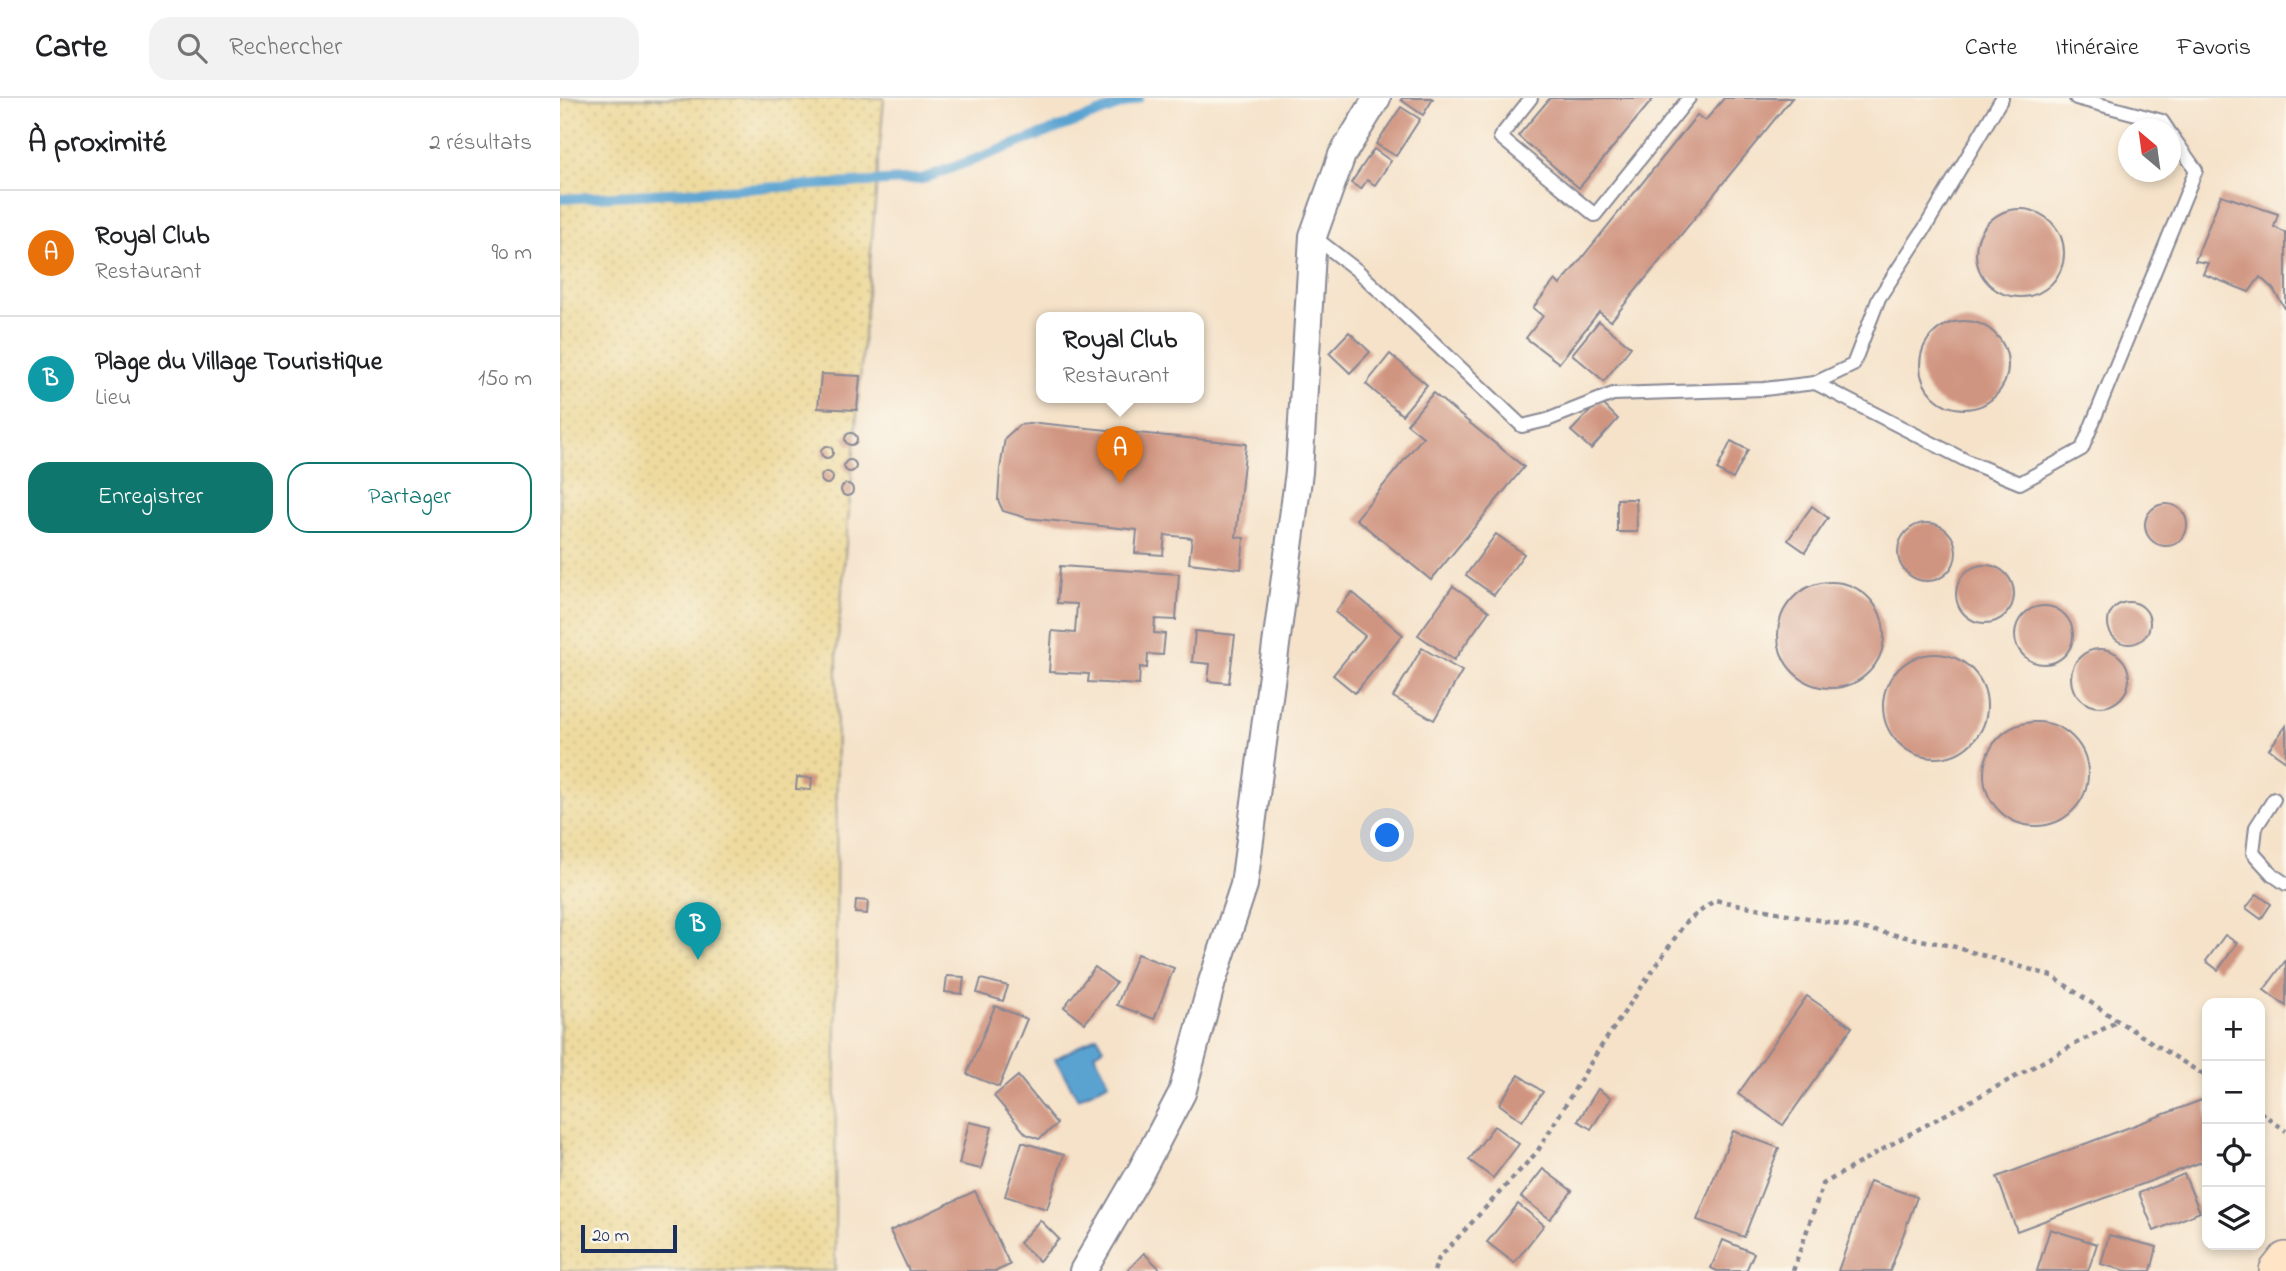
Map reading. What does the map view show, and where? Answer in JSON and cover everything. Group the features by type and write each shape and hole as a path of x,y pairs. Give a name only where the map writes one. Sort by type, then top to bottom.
{"main road":[{"path":"2278,1271 2286,1261"}],"street":[{"path":"1083,1271 1142,1171 1182,1093 1212,982 1244,885 1299,472 1313,236 1342,155 1377,98"}],"lane":[{"path":"1531,98 1500,137 1595,215 1689,98"},
{"path":"1313,236 1358,271 1521,426 1548,420 1613,394 1764,389 1815,383 1853,365 1879,298 1926,226 2002,98"},
{"path":"2076,98 2155,119"},
{"path":"1815,383 1969,462 2020,482 2082,449 2196,170 2181,148"},
{"path":"2274,799 2256,827 2253,853 2273,875 2286,884"}],"path":[{"path":"1434,1271 1439,1258 1537,1152 1596,1054 1685,923 1715,900 1952,946 2052,976 2202,1074"},
{"path":"1793,1271 1823,1184 2118,1021"},
{"path":"2265,1116 2286,1131"}],"sand":[{"path":"560,98 884,98 837,650 835,1271 560,1271"}],"water":[{"path":"1097,1036 1104,1048 1094,1053 1109,1082 1078,1099 1055,1059"}],"building":[{"path":"1550,98 1654,98 1579,188 1518,136"},
{"path":"1724,98 1792,98 1611,321 1599,312 1559,363 1526,338 1543,316 1533,308 1555,280 1560,285 1697,115 1705,121"},
{"path":"1433,99 1423,115 1401,100"},
{"path":"1401,107 1420,119 1396,156 1376,144"},
{"path":"1374,149 1391,161 1375,185 1367,180 1361,189 1351,183"},
{"path":"2221,195 2278,214 2274,227 2286,233 2286,310 2273,289 2260,277 2249,292 2203,274 2208,263 2195,261"},
{"path":"2020,209 2045,216 2057,228 2064,253 2057,278 2045,290 2020,297 1995,290 1983,278 1976,253 1983,228 1995,216"},
{"path":"1599,321 1631,347 1604,381 1572,354"},
{"path":"1964,321 1989,328 2001,340 2008,365 2001,390 1989,402 1964,409 1939,402 1927,390 1920,365 1927,340 1939,328"},
{"path":"1349,332 1370,352 1350,373 1329,353"},
{"path":"1390,354 1427,385 1402,415 1366,384"},
{"path":"821,374 860,376 857,410 818,408"},
{"path":"1433,393 1524,467 1431,580 1356,519 1423,437 1407,424"},
{"path":"1600,401 1618,419 1591,449 1571,431"},
{"path":"1038,423 1246,444 1236,537 1244,538 1241,569 1189,563 1192,538 1165,535 1163,555 1135,553 1137,530 1027,518 1003,511 998,500 1005,438 1019,425"},
{"path":"851,433 857,439 851,445 845,439"},
{"path":"1731,441 1748,450 1733,479 1717,470"},
{"path":"827,446 833,452 827,458 821,452"},
{"path":"850,460 856,466 850,472 844,466"},
{"path":"827,472 833,478 827,484 821,478"},
{"path":"847,484 853,490 847,496 841,490"},
{"path":"1617,499 1636,499 1637,532 1617,532"},
{"path":"2166,504 2181,510 2187,525 2181,540 2166,546 2151,540 2145,525 2151,510"},
{"path":"1812,506 1828,518 1805,552 1788,540"},
{"path":"1927,523 1943,528 1951,536 1956,552 1951,568 1943,576 1927,581 1911,576 1903,568 1898,552 1903,536 1911,528"},
{"path":"1496,534 1524,554 1494,595 1466,575"},
{"path":"1985,565 2001,570 2009,578 2014,594 2009,610 2001,618 1985,623 1969,618 1961,610 1956,594 1961,578 1969,570"},
{"path":"1060,566 1179,574 1176,620 1155,619 1154,633 1165,634 1163,655 1148,654 1147,668 1140,667 1139,685 1088,682 1089,674 1049,672 1052,631 1075,633 1077,604 1057,603"},
{"path":"1831,582 1851,586 1868,598 1880,615 1884,635 1880,655 1868,672 1851,684 1831,688 1811,684 1794,672 1782,655 1778,635 1782,615 1794,598 1811,586"},
{"path":"1453,586 1489,611 1454,660 1418,635"},
{"path":"1352,592 1403,635 1355,693 1333,675 1365,636 1335,612"},
{"path":"2129,602 2144,608 2150,623 2144,638 2129,644 2114,638 2108,623 2114,608"},
{"path":"2044,606 2060,611 2068,619 2073,635 2068,651 2060,659 2044,664 2028,659 2020,651 2015,635 2020,619 2028,611"},
{"path":"1195,631 1235,635 1229,683 1208,681 1210,664 1192,662"},
{"path":"1422,648 1462,671 1434,720 1393,697"},
{"path":"2100,649 2116,654 2124,662 2129,678 2124,694 2116,702 2100,707 2084,702 2076,694 2071,678 2076,662 2084,654"},
{"path":"1935,654 1955,658 1972,669 1983,686 1987,706 1983,726 1972,743 1955,754 1935,758 1915,754 1898,743 1887,726 1883,706 1887,686 1898,669 1915,658"},
{"path":"2036,722 2056,726 2073,737 2084,754 2088,774 2084,794 2073,811 2056,822 2036,826 2016,822 1999,811 1988,794 1984,774 1988,754 1999,737 2016,726"},
{"path":"2286,726 2286,761 2269,749"},
{"path":"797,777 812,778 811,790 796,789"},
{"path":"2257,894 2271,904 2261,919 2246,908"},
{"path":"856,900 868,901 867,914 855,913"},
{"path":"2225,935 2237,943 2218,970 2206,961"},
{"path":"1137,954 1174,968 1154,1019 1117,1005"},
{"path":"2286,960 2286,1006 2264,990"},
{"path":"1095,967 1116,983 1085,1023 1064,1007"},
{"path":"947,976 964,977 962,994 945,992"},
{"path":"981,979 1008,986 1003,1001 977,993"},
{"path":"1807,996 1852,1027 1783,1125 1738,1094"},
{"path":"995,1006 1027,1019 999,1087 967,1074"},
{"path":"1519,1075 1543,1092 1522,1121 1499,1104"},
{"path":"1018,1076 1057,1124 1039,1139 1026,1134 994,1096"},
{"path":"1598,1089 1611,1098 1591,1129 1578,1121"},
{"path":"2202,1100 2202,1162 2017,1231 1997,1177"},
{"path":"969,1122 992,1127 981,1169 959,1164"},
{"path":"1494,1126 1519,1144 1493,1178 1469,1160"},
{"path":"1733,1131 1779,1148 1744,1237 1697,1220"},
{"path":"1022,1142 1064,1155 1047,1209 1005,1196"},
{"path":"1543,1169 1572,1191 1550,1219 1521,1197"},
{"path":"2184,1174 2200,1212 2154,1231 2139,1193"},
{"path":"1870,1181 1917,1197 1890,1271 1838,1271"},
{"path":"975,1191 1010,1265 996,1271 909,1271 890,1231"},
{"path":"1518,1204 1544,1225 1514,1263 1487,1242"},
{"path":"1040,1220 1059,1239 1039,1261 1019,1243"},
{"path":"2050,1229 2097,1244 2088,1271 2037,1271"},
{"path":"2109,1235 2157,1247 2151,1271 2127,1271 2101,1264"},
{"path":"1723,1240 1754,1253 1746,1271 1717,1271 1711,1268"},
{"path":"1144,1253 1162,1271 1127,1271"}],"waterway":[{"path":"560,199 922,179 1139,98"}],"place":[{"name":"Royal Club","path":"1120,484"},
{"name":"Plage du Village Touristique","path":"698,960"}]}
